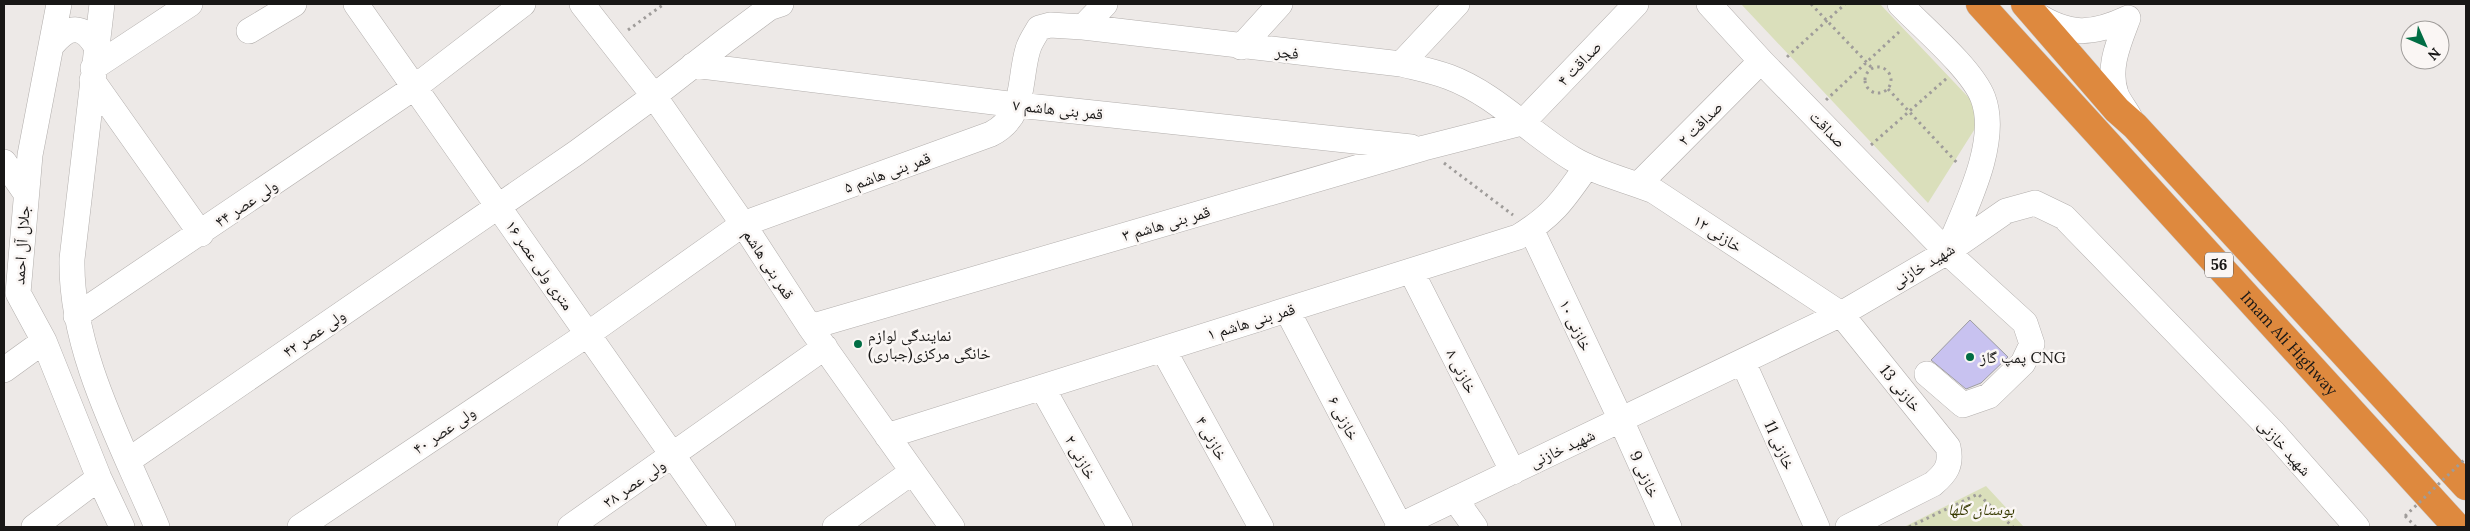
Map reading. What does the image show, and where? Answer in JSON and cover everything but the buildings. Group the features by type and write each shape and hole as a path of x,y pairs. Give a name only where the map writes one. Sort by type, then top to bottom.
{"highway":[{"name":"Imam Ali Highway","path":"1980,4 2456,527"},
{"name":"Imam Ali Highway","path":"2028,7 2117,110 2135,126 2466,486"}],"street":[{"path":"102,4 72,259 72,288 81,336 103,397 157,527"},
{"path":"94,65 190,4"},
{"path":"249,31 294,4"},
{"name":"۱۶ متری ولی عصر","path":"356,4 723,527"},
{"name":"ولی عصر ۴۴","path":"76,316 201,234 415,87 522,4"},
{"name":"قمر بنی هاشم","path":"582,4 654,96 743,224 824,347 952,527"},
{"name":"ولی عصر ۴۲","path":"129,460 499,206 654,96 769,8 781,4"},
{"path":"1083,27 1105,4"},
{"path":"1241,47 1280,4"},
{"path":"1401,64 1457,4"},
{"name":"صداقت ۴","path":"1522,123 1636,4"},
{"name":"صداقت","path":"1710,4 1766,66 1947,252 2026,323 2032,344 2024,363 1990,396 1964,405 1927,374"},
{"path":"2028,7 2053,26 2078,32 2104,29 2133,11"},
{"path":"1907,11 1960,66 1983,98 1987,119 1987,142 1947,252"},
{"path":"2133,11 2115,56 2113,74 2116,94 2135,126"},
{"path":"53,18 62,32 77,29 90,35 94,65 201,234"},
{"name":"جلال آل احمد","path":"53,18 25,192 18,293 14,307 44,341 99,478 122,527"},
{"name":"فجر","path":"1018,105 1028,48 1039,28 1050,25 1083,27 1241,47 1401,64 1450,77 1478,92 1573,159 1588,166"},
{"name":"قمر بنی هاشم ۷","path":"693,65 1018,105 1424,148"},
{"name":"صداقت ۲","path":"1638,184 1766,66"},
{"name":"قمر بنی هاشم ۵","path":"588,334 743,224 991,134 1003,128 1018,105"},
{"name":"قمر بنی هاشم ۳","path":"810,326 1424,148 1522,123"},
{"path":"4,162 25,192"},
{"name":"خازنی ۱۲","path":"1588,166 1654,191 1841,314"},
{"name":"قمر بنی هاشم ۱","path":"887,436 1518,237 1556,210 1588,166"},
{"name":"شهید خازنی","path":"1399,526 1841,314 1947,252 2006,211 2035,203 2064,217 2274,433 2357,527"},
{"name":"خازنی ۱۰","path":"1531,229 1621,420"},
{"name":"خازنی ۸","path":"1411,271 1514,472"},
{"name":"خازنی ۶","path":"1287,310 1399,526"},
{"name":"خازنی 13","path":"1841,314 1942,438 1948,447 1949,466 1933,484 1848,527"},
{"name":"ولی عصر ۴۰","path":"300,527 588,334"},
{"path":"4,370 44,341"},
{"name":"ولی عصر ۳۸","path":"570,527 673,456 824,347"},
{"name":"خازنی ۴","path":"1163,349 1261,527"},
{"name":"خازنی 11","path":"1743,362 1817,527"},
{"name":"خازنی ۲","path":"1042,387 1120,527"},
{"name":"خازنی 9","path":"1621,420 1669,527"},
{"path":"836,527 912,472"},
{"path":"34,527 99,478"},
{"path":"1455,499 1475,527"}],"path":[{"path":"611,42 664,4"},
{"path":"1811,4 1872,68"},
{"path":"1766,66 1845,4"},
{"path":"1812,113 1866,62 1907,11"},
{"path":"1856,158 1960,66"},
{"path":"1881,67 1888,72 1891,80 1888,88 1880,93 1870,91 1865,84 1866,74 1872,68 1881,67"},
{"path":"1888,88 1974,182"},
{"path":"1424,148 1531,229"},
{"path":"2416,527 2405,516 2466,458"},
{"path":"1909,527 1978,494 2014,527"}],"green space":[{"path":"1741,4 1880,4 1971,100 1976,112 1976,127 1928,203"},
{"name":"بوستان گلها","path":"1986,486 2024,527 1904,527"}],"place":[{"name":"نمایندگی لوازم خانگی مرکزی(جباری)","path":"858,344"},
{"name":"پمپ گاز CNG","path":"1970,357"}]}
